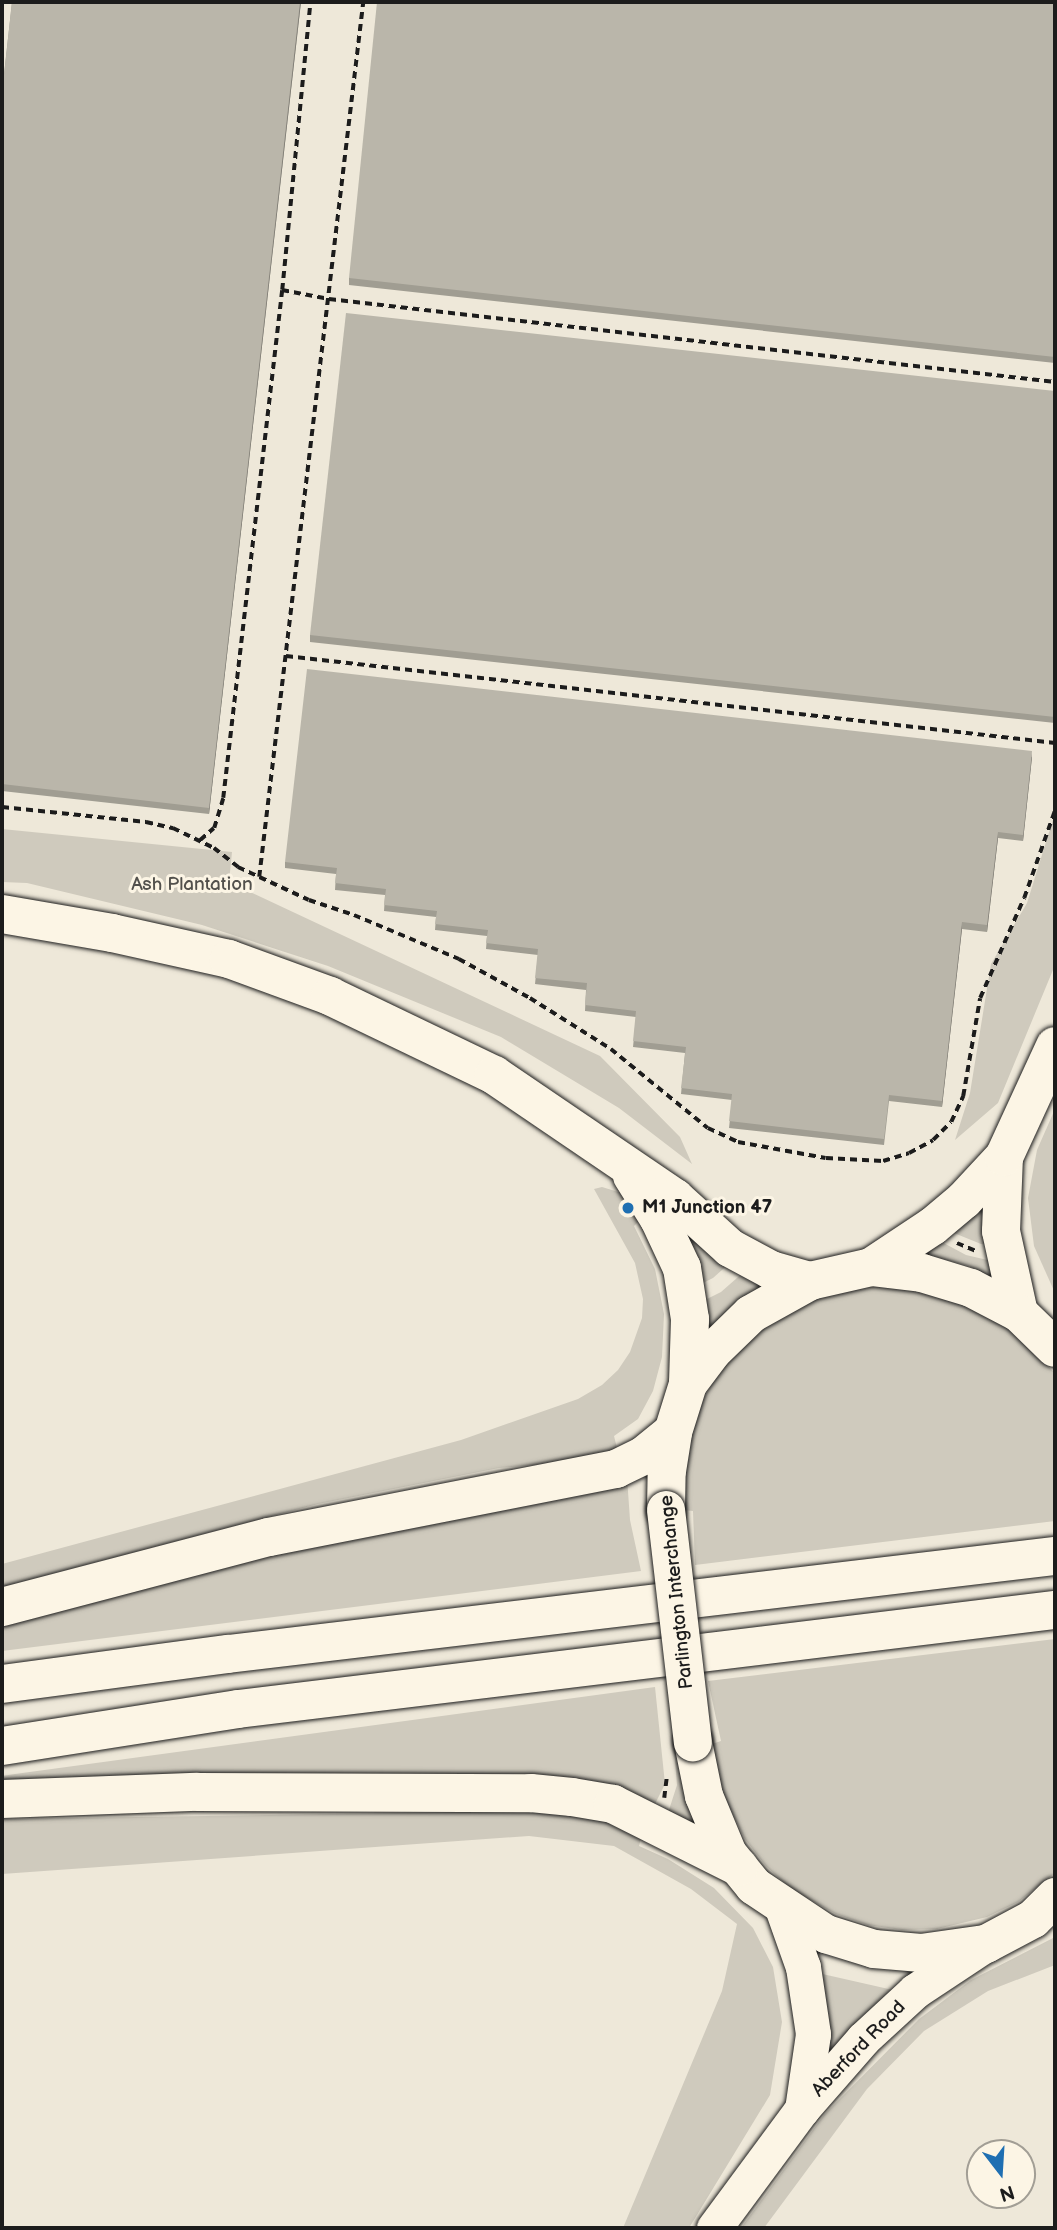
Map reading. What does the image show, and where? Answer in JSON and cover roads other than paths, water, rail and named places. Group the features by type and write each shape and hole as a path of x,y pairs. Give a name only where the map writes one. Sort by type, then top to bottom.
{"main road":[{"path":"2,915 112,933 229,959 330,996 494,1075 675,1198 743,1257 771,1270 810,1281"},
{"path":"871,1267 933,1226 964,1200 1004,1157 1055,1046"},
{"path":"1004,1157 1001,1220 1004,1254 1019,1313"},
{"path":"625,1165 659,1219 681,1268 690,1319 688,1384"},
{"name":"Parlington Interchange","path":"1055,1348 1019,1313 971,1288 922,1273 871,1267 810,1281 751,1314 712,1352 688,1384 673,1432 667,1471 666,1510 693,1742 704,1796 728,1854 754,1886 826,1934 874,1950 921,1953 986,1944 1033,1919 1055,1897"},
{"path":"2,1607 269,1537 616,1469 643,1456 673,1432"},
{"path":"2,1684 228,1654 1055,1556"},
{"path":"2,1746 251,1708 1055,1610"},
{"path":"2,1799 197,1793 531,1793 613,1804 739,1867"},
{"name":"Aberford Road","path":"781,1905 803,1967 813,2034 802,2109"},
{"name":"Aberford Road","path":"714,2228 802,2109 863,2039 915,1991 986,1944"}],"place":[{"name":"M1 Junction 47","path":"628,1208"}],"park label":[{"name":"Ash Plantation","path":"192,885"}]}
